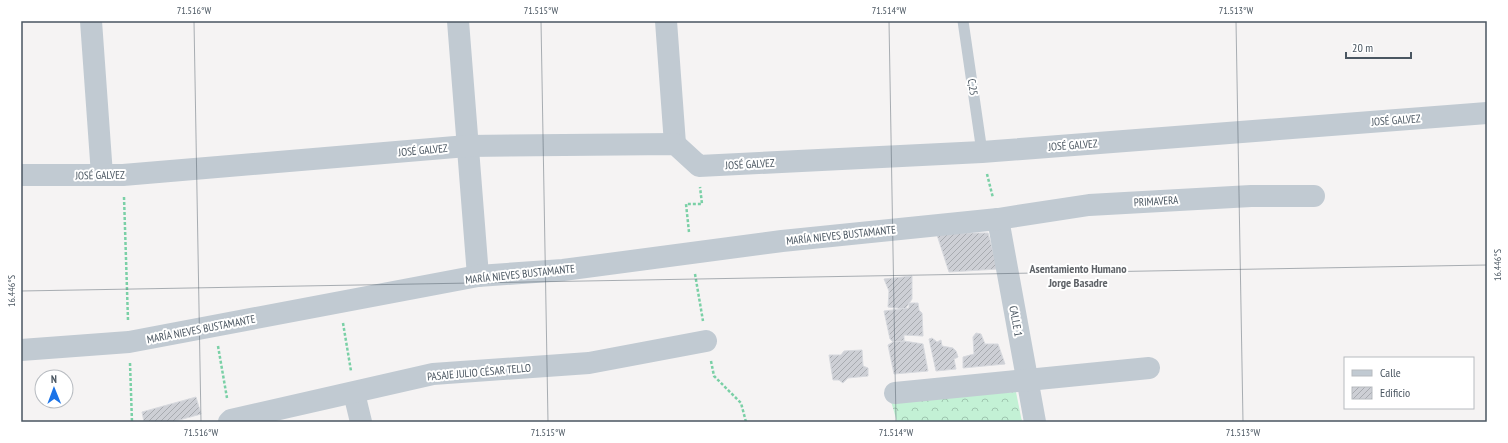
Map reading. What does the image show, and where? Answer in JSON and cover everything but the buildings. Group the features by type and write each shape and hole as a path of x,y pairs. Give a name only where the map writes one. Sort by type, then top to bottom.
{"street":[{"path":"91,21 102,175"},
{"path":"458,21 478,276"},
{"path":"666,21 675,144 699,166"},
{"name":"JOSÉ GALVEZ","path":"699,166 982,152 1487,113"},
{"name":"JOSÉ GALVEZ","path":"21,175 123,175 468,146 675,144"},
{"name":"PRIMAVERA","path":"998,219 1090,204 1251,196 1314,196"},
{"name":"MARÍA NIEVES BUSTAMANTE","path":"21,350 129,342 478,276 563,270 782,241 998,219"},
{"name":"CALLE 1","path":"998,219 1035,422"},
{"name":"PASAJE JULIO CÉSAR TELLO","path":"230,421 433,374 589,363 706,341"},
{"path":"895,393 1149,368"},
{"path":"354,393 361,422"}],"lane":[{"name":"C,25","path":"964,21 982,152"}],"path":[{"path":"982,152 998,219"},
{"path":"699,166 702,204 686,204 691,254 706,341 714,376 742,403 746,422"},
{"path":"123,175 132,422"},
{"path":"340,303 354,393"},
{"path":"215,326 230,421"}],"green space":[{"path":"1016,392 1022,422 897,422 891,401"}],"district":[{"name":"Asentamiento Humano Jorge Basadre","path":"1078,276"}]}
